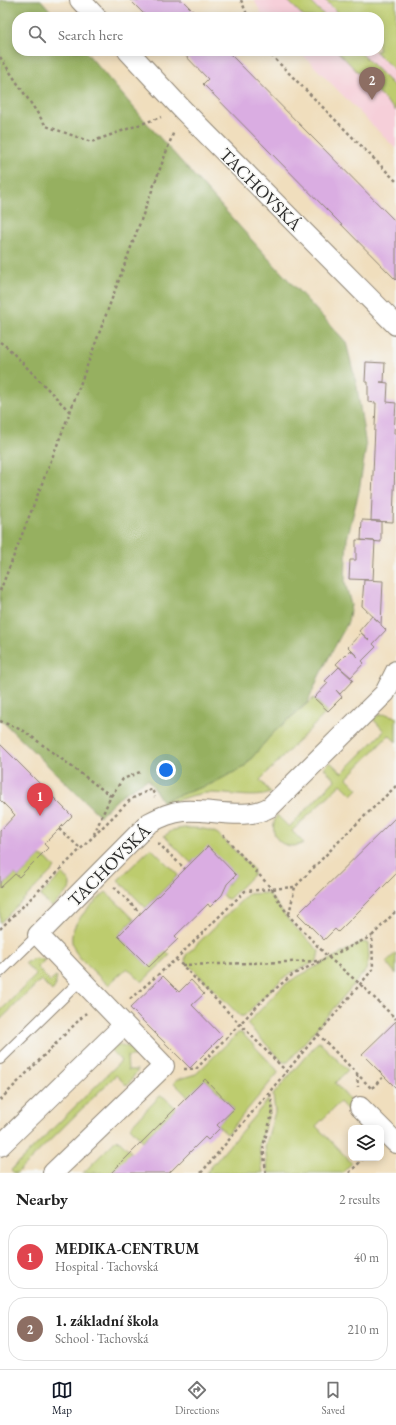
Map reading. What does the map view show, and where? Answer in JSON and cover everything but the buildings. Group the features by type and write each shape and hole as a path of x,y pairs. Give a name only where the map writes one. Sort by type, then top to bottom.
{"street":[{"path":"80,0 91,12"},
{"name":"TACHOVSKÁ","path":"133,56 182,109 396,325"},
{"name":"TACHOVSKÁ","path":"38,935 149,823 164,815 185,811 246,814 263,811 270,808 385,693 396,671"},
{"path":"38,935 164,1066 53,1173"},
{"path":"0,1146 124,1025"},
{"path":"360,1107 396,1142"}],"lane":[{"path":"0,972 38,935"},
{"path":"0,1059 81,980"}],"path":[{"path":"241,0 246,12"},
{"path":"272,56 396,181"},
{"path":"0,57 46,126 91,142 182,109"},
{"path":"0,591 70,412 182,109"},
{"path":"0,342 7,347 70,412"},
{"path":"0,721 24,731 111,796"},
{"path":"0,929 92,836 111,796 123,780 140,772"},
{"path":"289,915 295,887 346,834 396,786"},
{"path":"59,829 80,848"},
{"path":"219,831 272,889 289,915 328,957 360,984 396,1019"},
{"path":"154,840 185,869"},
{"path":"110,884 140,913"},
{"path":"245,890 295,887"},
{"path":"181,1069 196,1069 241,1025 268,995 292,975 372,936 396,911"},
{"path":"201,1173 373,969 372,936"},
{"path":"176,959 287,1072"},
{"path":"181,965 322,960"},
{"path":"318,1034 376,1093"},
{"path":"372,1088 384,1076"},
{"path":"266,1173 262,1146 273,1111 269,1092"},
{"path":"349,1173 361,1161"}],"shaded area":[{"path":"254,0 396,0 396,149 304,56 384,56 384,12 260,12"}],"green space":[{"path":"0,0 41,0 52,12 12,12 12,56 89,56 152,129 346,342 357,387 366,447 359,491 347,539 345,582 351,605 348,622 319,676 308,702 273,733 244,767 211,784 162,801 148,779 123,794 100,816 0,719"},
{"path":"287,0 309,0 321,12 299,12"},
{"path":"325,0 396,0 396,72 380,56 384,56 384,12 337,12"},
{"path":"342,56 364,56 396,88 396,111"},
{"path":"314,698 327,712 260,780 271,793 248,796 206,793 190,796 164,805 162,801 211,784 244,767 273,733"},
{"path":"386,714 396,717 396,742 389,735 347,778 358,789 352,795 341,784 292,831 304,843 296,846 289,846 278,841 274,830 274,823 277,815 289,827 335,780 324,768 330,762 342,773 384,731 373,719 379,715"},
{"path":"184,828 206,829 218,834 254,870 253,875 229,899 225,898 220,892 236,875 208,847 191,863 164,836 173,830"},
{"path":"151,848 178,875 146,908 118,880"},
{"path":"40,856 47,859 55,868 0,923 0,889 15,874 19,877"},
{"path":"62,874 69,881 69,890 52,907 40,896"},
{"path":"106,892 134,919 118,936 146,964 163,948 170,955 142,982 127,968 108,985 75,951 72,942 72,934 75,925 86,910"},
{"path":"268,893 291,923 319,951 317,961 291,973 282,979 244,1016 240,1016 185,961 186,955 248,894"},
{"path":"362,942 368,943 369,958 366,970 288,1062 283,1062 247,1024 283,986"},
{"path":"396,953 396,974 386,962"},
{"path":"36,958 45,960 37,967 50,982 57,976 55,987 52,991 41,980 0,1020 0,1011 36,975 25,963"},
{"path":"238,1033 242,1033 277,1070 278,1073 227,1134 217,1125 234,1109 205,1079 188,1097 174,1083 176,1080 196,1074"},
{"path":"319,1042 348,1070 335,1083 350,1102 353,1111 352,1115 340,1102 316,1126 348,1159 348,1161 352,1163 342,1173 268,1173 265,1147 275,1112 273,1095"},
{"path":"121,1045 132,1048 136,1053 136,1055 127,1057 128,1070 138,1070 127,1086 116,1075 17,1173 14,1173 11,1170 121,1061 110,1049"},
{"path":"160,1096 164,1097 176,1108 143,1141 130,1127"},
{"path":"268,1100 270,1111 259,1146 263,1173 206,1173"},
{"path":"116,1140 120,1141 132,1153 120,1173 83,1173"}],"place":[{"name":"1. základní škola","path":"372,100"},
{"name":"MEDIKA-CENTRUM","path":"40,816"}]}
